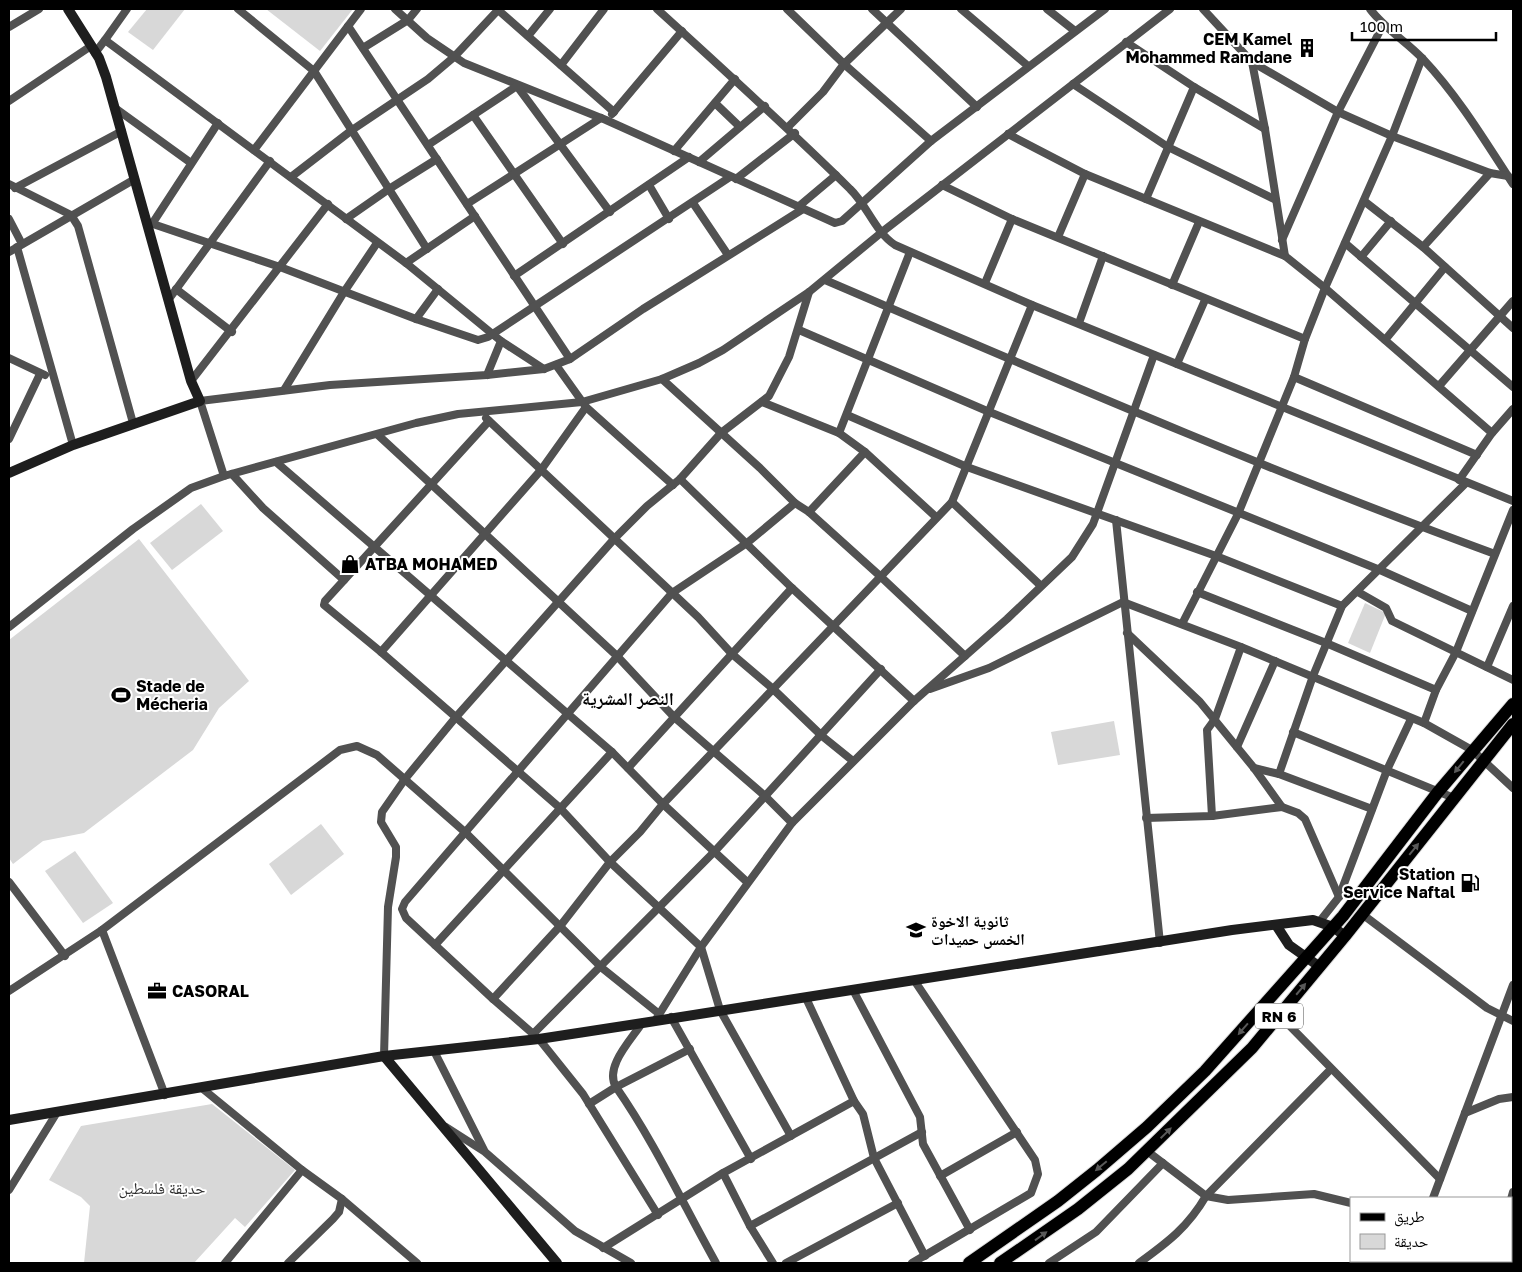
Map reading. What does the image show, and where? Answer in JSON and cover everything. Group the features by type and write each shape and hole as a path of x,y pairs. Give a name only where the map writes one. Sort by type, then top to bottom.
{"main road":[{"path":"9,473 73,445 200,401 191,381 149,223 106,77 93,50 68,9"},
{"name":"RN 6","path":"1000,1263 1078,1209 1128,1170 1252,1048 1320,967 1484,762 1509,722 1513,704"},
{"name":"RN 6","path":"969,1263 1058,1201 1147,1127 1232,1042 1304,957 1333,927 1472,750 1509,722"},
{"path":"9,1120 203,1089 384,1056 642,1023 656,1017 671,1017 806,998 1276,925 1320,921 1333,927 1345,936"},
{"path":"1276,925 1289,945 1320,967"},
{"path":"384,1056 557,1263"}],"street":[{"path":"9,27 39,9"},
{"path":"9,101 93,50 105,40 127,9"},
{"path":"238,9 314,71 427,249"},
{"path":"254,150 361,9"},
{"path":"395,9 427,38 454,57 517,86 604,119 835,223 842,221 931,141 1105,9"},
{"path":"363,48 408,20 417,9"},
{"path":"291,177 352,130 428,79 454,57 497,9 614,112"},
{"path":"528,36 550,9"},
{"path":"561,65 604,9"},
{"path":"657,9 795,133 863,203 882,232 895,245 1032,305 1513,501"},
{"path":"787,9 844,64 931,141"},
{"path":"872,9 977,107"},
{"path":"788,127 823,92 844,64 901,9"},
{"path":"961,9 1028,66"},
{"path":"1047,9 1074,31"},
{"path":"9,627 146,519 191,488 228,475 416,423 479,412 584,404 662,379 723,350 809,292 882,232 1170,9"},
{"path":"1202,9 1252,62 1338,112 1392,136 1490,173 1508,176"},
{"path":"1370,9 1383,25 1422,58 1458,101 1513,184"},
{"path":"1282,241 1338,112 1383,25"},
{"path":"348,26 570,359"},
{"path":"467,204 614,112 682,31"},
{"path":"105,40 406,263 501,341 544,369"},
{"path":"1126,42 1194,87 1266,129"},
{"path":"1182,624 1238,514 1283,406 1325,288 1392,136 1422,58"},
{"path":"1252,62 1266,129 1285,256"},
{"path":"674,151 735,79"},
{"path":"1073,84 1168,147 1276,200"},
{"path":"428,145 517,86"},
{"path":"517,86 610,212"},
{"path":"1146,198 1194,87"},
{"path":"715,103 740,127"},
{"path":"699,162 765,106"},
{"path":"115,108 192,162"},
{"path":"473,115 563,244"},
{"path":"218,123 149,223 280,267 468,338 484,339 733,178 795,133"},
{"path":"12,186 122,132"},
{"path":"1008,134 1085,174 1285,256 1325,288 1492,433"},
{"path":"514,276 689,157"},
{"path":"346,219 389,188 437,159"},
{"path":"169,299 270,161"},
{"path":"1423,247 1490,173"},
{"path":"1058,237 1085,174"},
{"path":"344,580 228,475 200,401 284,390 404,379 487,375 544,369 556,365 570,359 800,208 836,175"},
{"path":"9,252 135,179"},
{"path":"649,185 669,219"},
{"path":"942,185 1012,219 1305,340"},
{"path":"12,186 71,215 78,226 133,423"},
{"path":"1364,201 1423,247 1513,328"},
{"path":"693,203 728,255"},
{"path":"191,381 232,332 328,204"},
{"path":"406,263 475,216"},
{"path":"9,219 19,246 73,445"},
{"path":"984,284 1012,219"},
{"path":"1361,257 1391,221"},
{"path":"1172,285 1199,222"},
{"path":"284,390 377,242"},
{"path":"1345,243 1513,387"},
{"path":"839,433 910,252"},
{"path":"1079,323 1103,256"},
{"path":"1385,340 1445,267"},
{"path":"824,280 1135,411 1420,527 1495,554"},
{"path":"176,289 232,332"},
{"path":"416,319 438,289"},
{"path":"384,1056 388,907 396,847 381,822 380,816 405,779 456,717 615,538 647,506 680,479 721,433 762,402 774,390 799,330 809,292"},
{"path":"1177,364 1205,300"},
{"path":"1439,386 1468,350 1513,301"},
{"path":"493,999 561,925 610,862 640,832 663,804 952,502 987,411 1032,305"},
{"path":"799,330 1115,464 1380,570 1472,611"},
{"path":"487,375 501,341"},
{"path":"9,991 102,930 340,750 349,746 366,749 405,779 504,869 602,968 656,1017 701,947 792,823 914,701 1040,585 1063,568 1072,557 1090,531 1135,411 1154,354"},
{"path":"9,358 40,374 53,376"},
{"path":"556,365 584,404 673,485"},
{"path":"9,439 40,374"},
{"path":"1294,377 1477,455"},
{"path":"662,379 795,503 809,512 965,656"},
{"path":"762,402 839,433 865,452 936,517"},
{"path":"381,652 541,470 584,404"},
{"path":"1278,774 1313,676 1342,606 1380,570 1463,481 1492,433 1513,409"},
{"path":"479,412 698,617 732,654 772,688 822,736 853,761"},
{"path":"847,415 967,467 1216,556 1342,606"},
{"path":"488,421 325,601 324,605 381,652 560,808 610,862 658,909 701,947 720,1010 791,1136"},
{"path":"378,435 617,656 674,716 766,796 792,823"},
{"path":"809,512 865,452"},
{"path":"276,462 464,627 507,660 612,752 663,804 748,882"},
{"path":"680,479 792,588 914,701"},
{"path":"952,502 1040,585"},
{"path":"658,1215 589,1104 537,1036 493,999 406,918 402,909 405,902 672,593 747,543 795,503"},
{"path":"1424,723 1436,690 1456,652 1513,510"},
{"path":"1116,520 1123,602 1160,943"},
{"path":"628,768 792,588"},
{"path":"1198,592 1326,642 1436,690"},
{"path":"1358,592 1386,608 1392,621 1513,680"},
{"path":"928,689 989,668 1123,602 1241,647 1424,723 1472,750 1513,788"},
{"path":"1487,667 1513,606"},
{"path":"1127,633 1200,702 1238,747 1282,807"},
{"path":"1212,816 1206,735 1209,726 1215,719 1241,647"},
{"path":"1238,747 1275,661"},
{"path":"537,1036 715,851 822,736 881,669"},
{"path":"1320,921 1339,897 1387,770 1412,719"},
{"path":"1293,732 1454,798"},
{"path":"435,945 612,752"},
{"path":"1254,768 1278,774 1372,809"},
{"path":"1146,818 1212,816 1282,807 1298,812 1305,819 1339,897"},
{"path":"9,882 65,956"},
{"path":"1362,914 1487,1008 1513,1021"},
{"path":"102,930 165,1095"},
{"path":"912,1263 970,1230 1034,1189 1038,1174 1037,1164 1017,1132 914,980"},
{"path":"1433,1197 1513,985"},
{"path":"853,990 920,1117 923,1144 970,1230"},
{"path":"806,998 854,1101 864,1114 874,1158 925,1256"},
{"path":"1279,1015 1440,1179"},
{"path":"671,1017 751,1158"},
{"path":"642,1023 614,1065 612,1076 616,1087 670,1174 681,1200 716,1263"},
{"path":"589,1104 616,1087 690,1049"},
{"path":"434,1051 484,1152"},
{"path":"1139,1263 1194,1218 1206,1196 1331,1069"},
{"path":"203,1089 302,1170 342,1199 417,1263"},
{"path":"1465,1113 1499,1099 1513,1097"},
{"path":"603,1248 723,1173 854,1101"},
{"path":"9,1190 56,1114"},
{"path":"438,1122 484,1152 575,1231 631,1263"},
{"path":"750,1226 922,1132"},
{"path":"940,1176 1017,1132"},
{"path":"1148,1151 1206,1196 1228,1200 1314,1194 1350,1203"},
{"path":"1049,1263 1096,1232 1163,1163"},
{"path":"225,1263 302,1170"},
{"path":"723,1173 750,1226 773,1263"},
{"path":"288,1263 339,1212 342,1199"},
{"path":"786,1263 898,1203"}],"green space":[{"path":"147,9 185,9 153,50 128,32"},
{"path":"266,9 353,9 320,51"},
{"path":"201,504 223,531 172,570 150,543"},
{"name":"Stade de Mécheria","path":"139,539 249,681 219,708 193,750 84,833 43,841 13,864 9,858 9,640"},
{"path":"1365,603 1386,613 1370,653 1348,643"},
{"path":"1114,721 1120,755 1058,765 1051,732"},
{"path":"321,824 344,854 291,895 269,864"},
{"path":"75,851 113,903 83,923 45,871"},
{"name":"حديقة فلسطين","path":"212,1104 295,1170 245,1227 235,1218 194,1263 84,1263 90,1206 81,1197 49,1180 81,1126"}],"place":[{"name":"CEM Kamel Mohammed Ramdane","path":"1307,48"},
{"name":"ATBA MOHAMED","path":"350,564"},
{"name":"Stade de Mécheria","path":"121,695"},
{"name":"Station Service Naftal","path":"1470,883"},
{"name":"ثانوية الاخوة الخمس حميدات","path":"916,930"},
{"name":"CASORAL","path":"157,991"}],"district":[{"name":"النصر المشرية","path":"628,698"}]}
